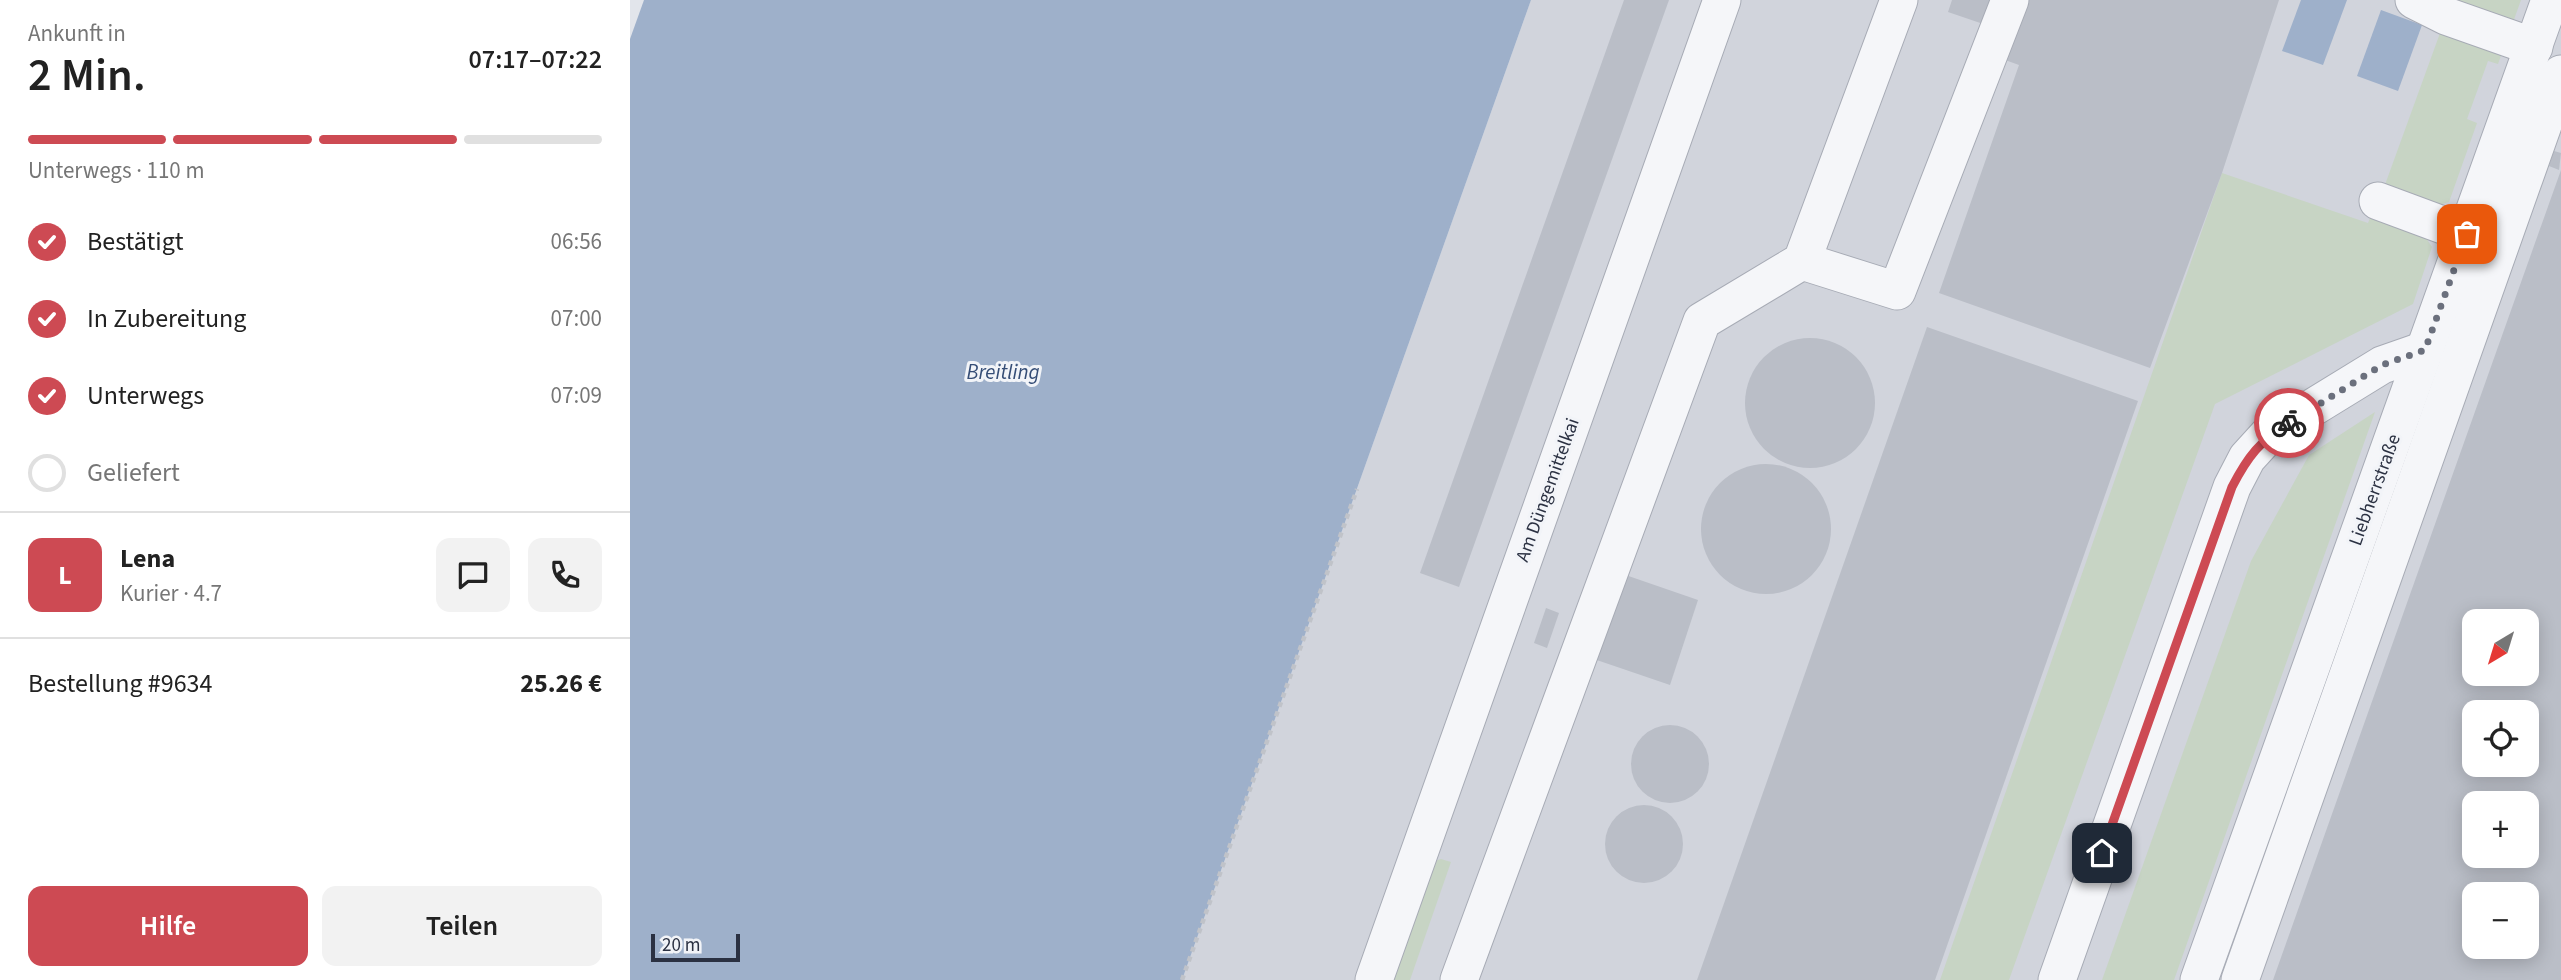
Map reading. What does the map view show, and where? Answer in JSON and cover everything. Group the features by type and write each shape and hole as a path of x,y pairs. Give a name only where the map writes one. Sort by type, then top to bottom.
{"street":[{"name":"Am Düngemittelkai","path":"1374,980 1721,0"},
{"path":"1459,980 1702,321 1802,261 1899,0"},
{"path":"1802,261 1897,291 2010,0"},
{"path":"2414,0 2446,16 2533,47"},
{"name":"Liebherrstraße","path":"2199,980 2550,0"},
{"path":"2240,980 2561,74"},
{"path":"2378,201 2467,234"},
{"path":"2445,295 2479,307"},
{"path":"2057,980 2232,487 2247,458 2268,436 2382,365 2425,350"},
{"path":"2231,890 2267,901"}],"path":[{"path":"1182,980 1357,489"}],"shaded area":[{"path":"1531,0 2561,0 2561,980 1182,980"}],"green space":[{"path":"2452,0 2521,0 2498,64 2488,61 2467,119 2477,123 2449,202 2424,209 2382,193"},
{"path":"2222,173 2368,223 2374,208 2418,226 2432,247 2413,304 2215,404 2009,980 1940,980"},
{"path":"2375,412 2174,980 2102,980 2251,561 2309,455"},
{"path":"1441,859 1451,862 1410,980 1389,980 1431,862"}],"water":[{"name":"Breitling","path":"644,0 1531,0 1182,980 630,980 630,39"},
{"path":"2301,0 2347,0 2323,65 2282,51"},
{"path":"2381,10 2422,25 2398,91 2357,76"}],"building":[{"path":"1624,0 1669,0 1459,587 1420,573"},
{"path":"1952,0 2279,0 2222,173 2150,368 1939,293 2019,65 1983,52 1992,27 1948,12"},
{"path":"2554,151 2561,153 2559,170 2549,166"},
{"path":"2561,170 2561,980 2273,980"},
{"path":"1927,327 2138,401 1935,980 1697,980"},
{"path":"1810,338 1835,343 1856,357 1870,378 1875,403 1870,428 1856,449 1835,463 1810,468 1785,463 1764,449 1750,428 1745,403 1750,378 1764,357 1785,343"},
{"path":"1766,464 1791,469 1812,483 1826,504 1831,529 1826,554 1812,575 1791,589 1766,594 1741,589 1720,575 1706,554 1701,529 1706,504 1720,483 1741,469"},
{"path":"1614,571 1698,600 1670,685 1585,656"},
{"path":"1546,608 1559,613 1547,648 1534,643"},
{"path":"1670,725 1685,728 1702,742 1709,764 1706,779 1692,796 1670,803 1655,800 1638,786 1631,764 1634,749 1648,732"},
{"path":"1644,805 1659,808 1676,822 1683,844 1680,859 1666,876 1644,883 1629,880 1612,866 1605,844 1608,829 1622,812"}],"way so far":[{"path":"2289,423 2382,365 2425,350 2467,234"}],"route":[{"path":"2102,853 2232,487 2247,458 2268,436 2289,423"}]}
